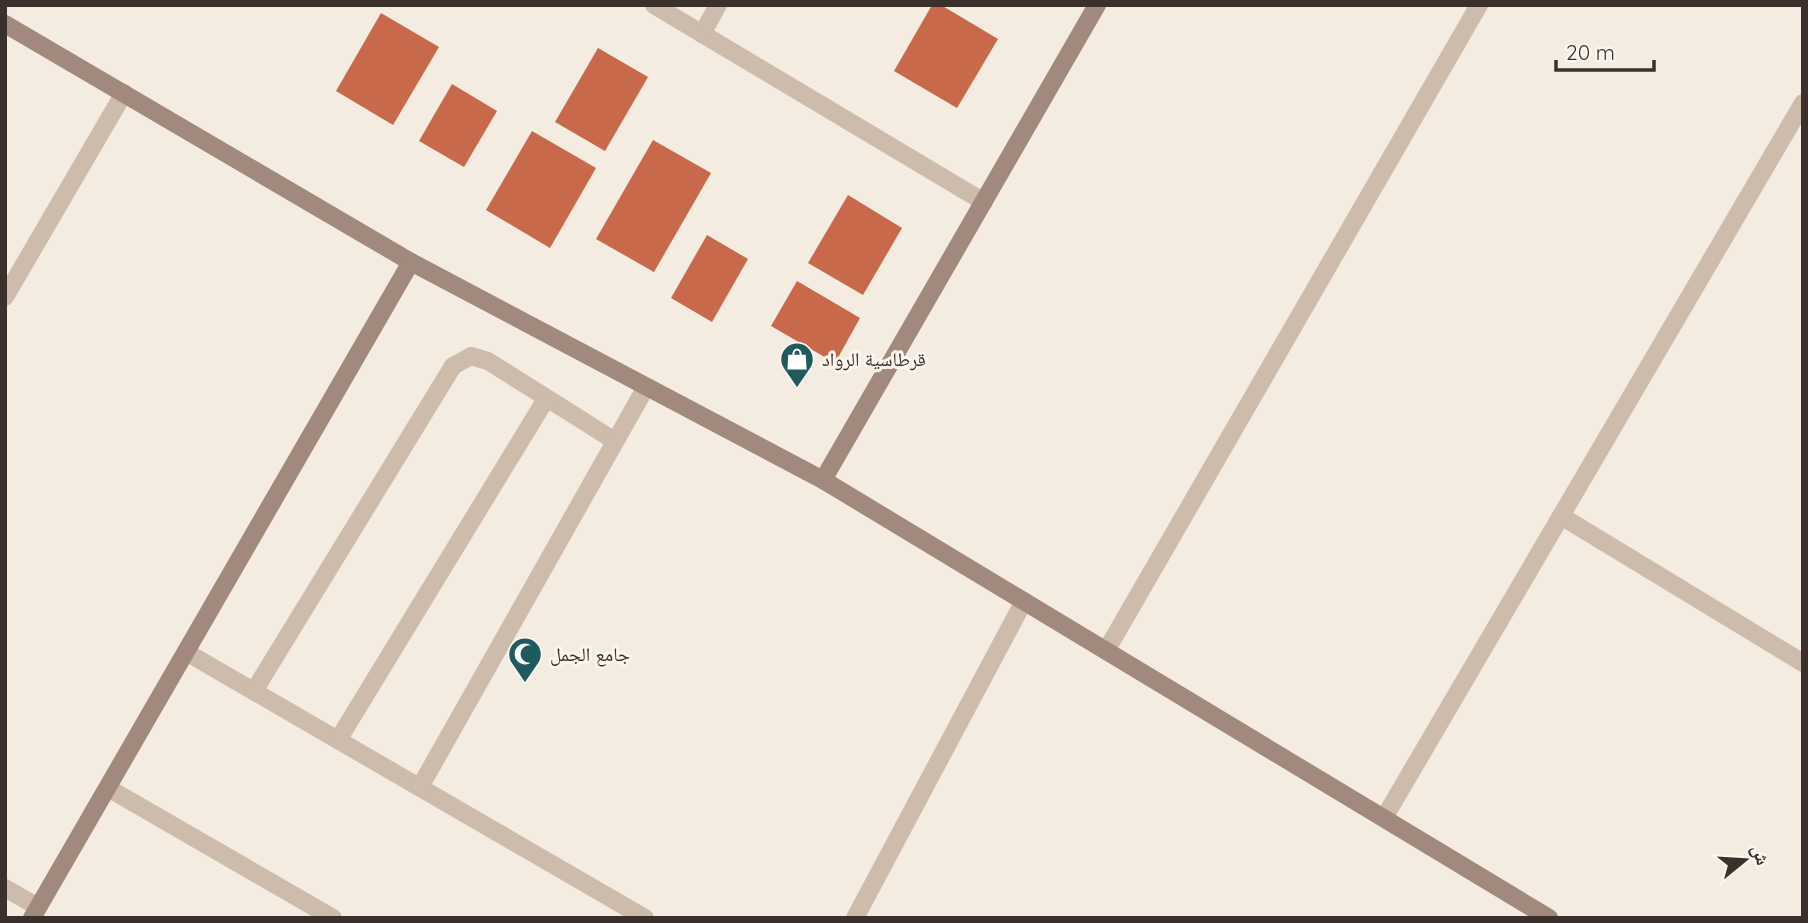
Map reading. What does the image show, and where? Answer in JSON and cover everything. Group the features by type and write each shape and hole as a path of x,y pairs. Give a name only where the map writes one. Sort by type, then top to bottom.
{"street":[{"path":"654,5 984,202"},
{"path":"702,34 718,5"},
{"path":"823,480 1097,5"},
{"path":"1106,651 1479,5"},
{"path":"5,24 411,262 823,480 1549,918"},
{"path":"5,297 124,93"},
{"path":"1384,818 1803,103"},
{"path":"5,888 35,912 411,262"},
{"path":"254,691 453,366 471,356 488,361 615,441"},
{"path":"420,788 646,387"},
{"path":"338,740 546,399"},
{"path":"1561,516 1803,663"},
{"path":"855,918 1024,601"},
{"path":"186,652 645,918"},
{"path":"108,788 333,918"}],"building":[{"path":"932,5 941,5 998,39 957,108 894,71"},
{"path":"381,13 439,47 393,125 336,91"},
{"path":"598,48 648,77 605,151 555,122"},
{"path":"452,84 497,111 464,167 419,141"},
{"path":"532,131 596,168 550,248 486,210"},
{"path":"653,140 711,173 654,272 596,239"},
{"path":"848,195 902,228 863,295 808,263"},
{"path":"707,235 748,259 712,322 671,298"},
{"path":"797,281 860,318 835,363 771,326"}],"place":[{"name":"قرطاسية الرواد","path":"797,389"},
{"name":"جامع الجمل","path":"525,684"}]}
